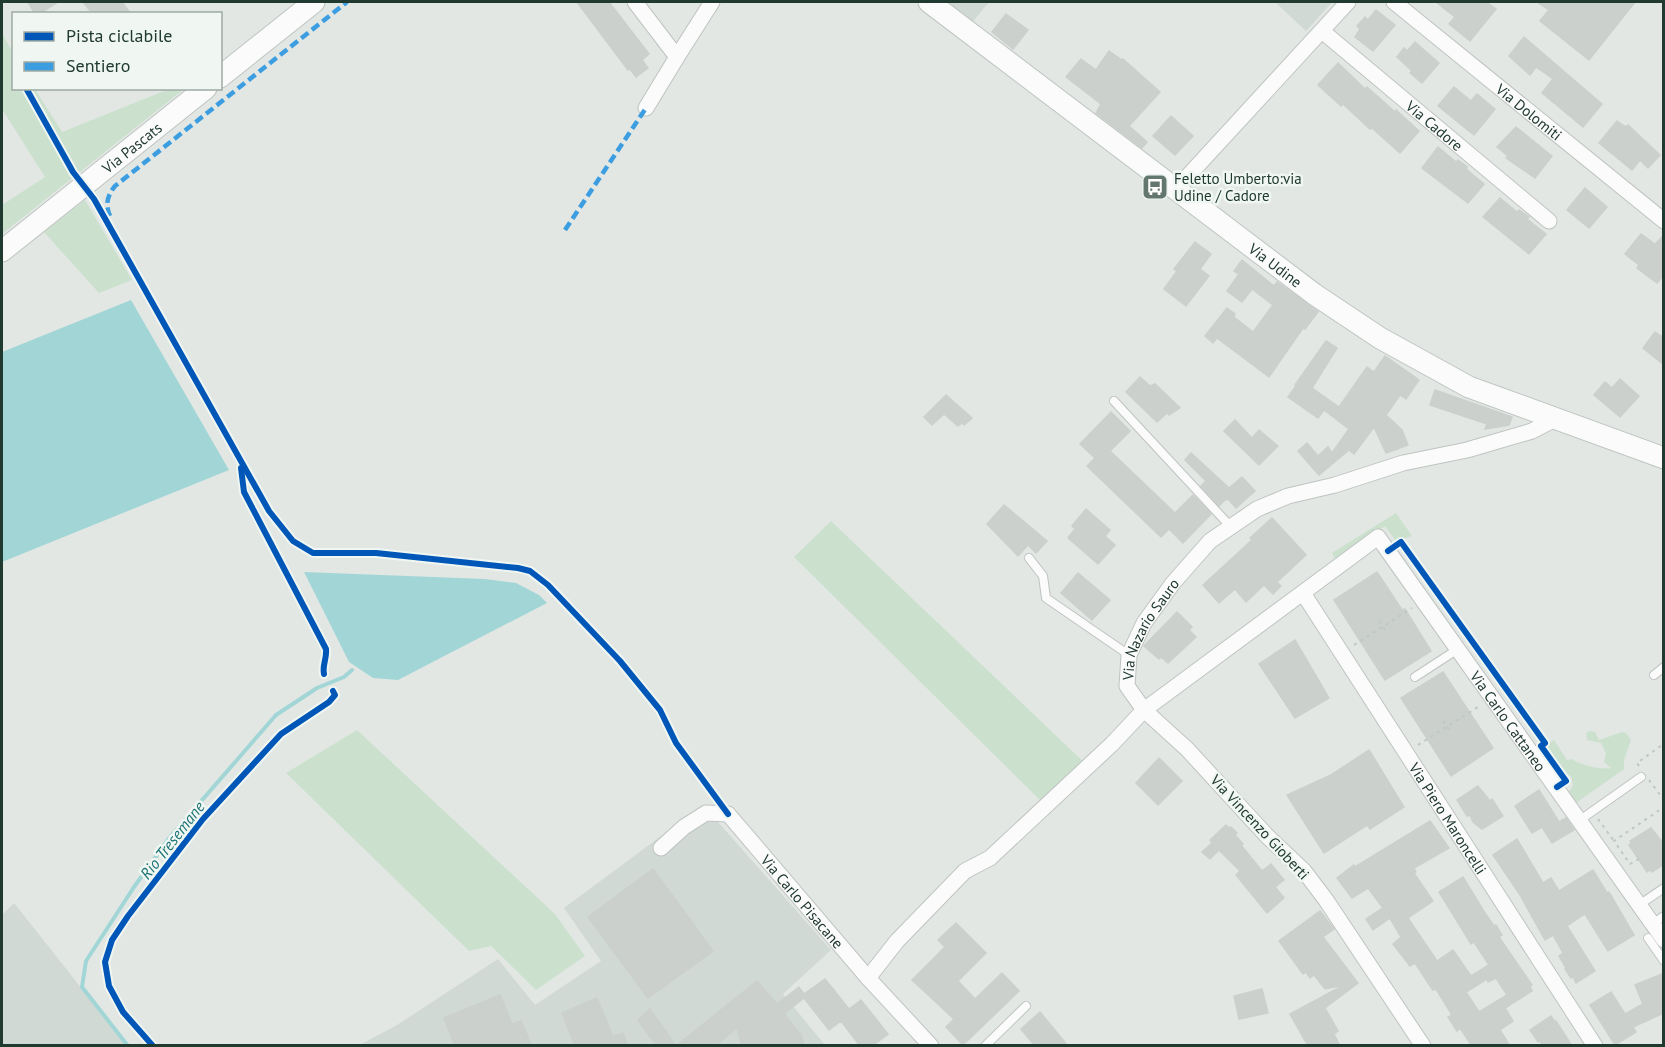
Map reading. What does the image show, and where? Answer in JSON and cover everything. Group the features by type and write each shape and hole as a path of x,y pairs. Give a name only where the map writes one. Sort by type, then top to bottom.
{"street":[{"path":"222,75 314,2"},
{"path":"634,2 677,57"},
{"path":"646,108 712,2"},
{"name":"Via Udine","path":"929,2 1314,294 1380,338 1469,387 1664,458"},
{"path":"1176,189 1348,2"},
{"name":"Via Dolomiti","path":"1394,2 1664,221"},
{"name":"Via Cadore","path":"1322,31 1548,221"},
{"name":"Via Pascats","path":"2,251 203,90"},
{"name":"Via Nazario Sauro","path":"1144,710 1127,686 1129,655 1144,623 1173,583 1210,541 1257,509 1288,496 1335,485 1403,463 1478,447 1532,431 1555,419"},
{"name":"Via Carlo Cattaneo","path":"1303,593 1378,537 1664,940"},
{"path":"868,978 897,940 965,871 990,858 1112,744 1144,710 1303,593"},
{"name":"Via Piero Maroncelli","path":"1303,593 1595,1046"},
{"name":"Via Vincenzo Gioberti","path":"1144,710 1187,749 1267,836 1304,871 1326,900 1423,1046"},
{"name":"Via Carlo Pisacane","path":"661,848 684,827 706,813 728,814 868,978 931,1046"}],"lane":[{"path":"1114,401 1231,527"},
{"path":"1029,558 1043,576 1046,598 1129,655"},
{"path":"1415,677 1458,649"},
{"path":"1654,675 1664,667"},
{"path":"1580,820 1641,777"},
{"path":"1639,905 1664,888"},
{"path":"1654,926 1664,961"},
{"path":"985,1046 1026,1006"}],"path":[{"path":"1342,653 1412,608"},
{"path":"1379,621 1386,630"},
{"path":"1443,721 1451,732"},
{"path":"1664,747 1662,745 1637,763 1664,800"},
{"path":"1614,841 1664,807"},
{"path":"1593,811 1630,864 1639,858"}],"shaded area":[{"path":"940,2 989,2 970,25"},
{"path":"1275,2 1332,2 1306,31"},
{"path":"703,805 831,950 783,994 825,1045 358,1046 397,1025 498,959 535,1005 601,961 564,908"},
{"path":"14,903 125,1045 2,1045 2,915"}],"green space":[{"path":"2,33 12,51 12,90 36,90 62,132 167,90 183,90 2,234 2,205 45,177 2,109"},
{"path":"85,200 132,280 99,293 44,232"},
{"path":"1396,513 1412,536 1401,540 1399,537 1395,540 1385,526 1335,559 1332,553"},
{"path":"831,521 1090,768 1049,809 794,557"},
{"path":"357,730 555,914 585,956 536,990 491,946 469,951 286,773"},
{"path":"1595,732 1599,740 1622,732 1626,733 1631,740 1624,760 1624,769 1576,803 1569,792 1573,785 1571,776 1561,771 1544,747 1554,740 1567,760 1572,759 1596,768 1611,768 1604,762 1606,754 1601,743 1587,740 1586,733"}],"water":[{"path":"131,300 229,470 2,562 2,352"},
{"path":"304,572 485,579 516,583 539,595 547,603 398,680 373,678 349,662"}],"building":[{"path":"28,2 58,2 42,12 34,12"},
{"path":"83,2 122,2 130,12 91,12"},
{"path":"577,2 609,2 649,54 642,60 648,68 636,77 630,69 628,70"},
{"path":"1436,2 1486,2 1496,9 1470,41 1449,24 1455,17"},
{"path":"1537,2 1635,2 1589,60 1540,21 1549,10"},
{"path":"1376,10 1395,25 1373,51 1355,37 1360,29 1357,26 1365,17 1368,20"},
{"path":"1006,14 1028,30 1013,49 992,32"},
{"path":"1524,37 1602,104 1583,127 1542,93 1553,79 1536,67 1530,75 1509,56"},
{"path":"1415,42 1439,63 1422,83 1397,57 1404,48 1407,51"},
{"path":"1109,51 1123,59 1160,92 1129,126 1147,142 1142,148 1096,113 1101,104 1066,77 1081,59 1096,70"},
{"path":"1338,63 1365,89 1367,87 1419,131 1400,153 1318,85"},
{"path":"1454,87 1471,101 1477,94 1495,109 1474,135 1438,106"},
{"path":"1171,116 1193,136 1175,155 1153,136"},
{"path":"1617,121 1626,127 1628,125 1660,155 1648,168 1640,160 1632,170 1599,143"},
{"path":"1516,127 1552,156 1535,178 1506,158 1508,156 1497,147"},
{"path":"1438,147 1456,162 1458,160 1467,167 1466,169 1484,184 1468,203 1422,168"},
{"path":"1585,188 1607,207 1589,228 1567,210"},
{"path":"1500,198 1517,212 1519,210 1529,217 1527,219 1546,234 1529,254 1483,217"},
{"path":"1641,234 1655,244 1664,235 1664,275 1657,283 1637,268 1639,265 1625,254"},
{"path":"1195,242 1211,254 1200,269 1209,276 1186,306 1164,289 1177,271 1174,269"},
{"path":"1242,260 1274,286 1277,282 1318,312 1305,329 1303,328 1269,377 1217,338 1213,343 1205,336 1227,308 1235,314 1234,317 1253,332 1273,305 1252,289 1242,302 1227,291 1239,274 1234,271"},
{"path":"1655,332 1664,338 1664,365 1643,348"},
{"path":"1326,341 1337,348 1312,388 1339,407 1367,367 1374,372 1385,356 1419,380 1406,399 1400,395 1386,415 1402,430 1408,445 1386,453 1374,427 1354,454 1349,450 1319,475 1298,451 1307,443 1318,456 1328,447 1332,453 1349,429 1324,410 1318,418 1288,397"},
{"path":"1140,377 1150,386 1155,384 1180,408 1169,415 1167,413 1157,422 1126,392"},
{"path":"1620,379 1639,396 1620,417 1594,395 1605,382 1612,388"},
{"path":"1435,390 1512,417 1509,425 1485,429 1487,424 1430,405"},
{"path":"946,395 972,418 964,425 962,423 958,426 944,414 932,425 924,417"},
{"path":"1111,412 1130,431 1110,451 1175,513 1193,495 1211,514 1183,543 1169,529 1161,537 1087,466 1095,458 1080,444"},
{"path":"1235,420 1252,438 1259,430 1278,446 1259,465 1224,431"},
{"path":"1191,453 1229,488 1242,477 1255,491 1236,508 1226,499 1219,506 1201,486 1206,481 1185,460"},
{"path":"1004,505 1047,541 1036,553 1028,545 1018,556 987,524"},
{"path":"1086,509 1110,530 1105,536 1115,545 1098,564 1068,538 1075,529 1072,526"},
{"path":"1272,518 1306,555 1277,582 1281,586 1273,594 1264,585 1246,602 1235,589 1219,603 1203,585 1252,540 1250,538"},
{"path":"1377,572 1402,610 1405,609 1431,651 1385,680 1334,600"},
{"path":"1078,573 1110,600 1092,620 1061,593"},
{"path":"1177,612 1192,627 1189,630 1196,637 1168,663 1161,657 1159,659 1144,646"},
{"path":"1295,640 1329,698 1295,718 1259,664"},
{"path":"1443,672 1493,748 1451,776 1401,698"},
{"path":"1369,750 1404,807 1370,829 1367,825 1324,853 1287,795 1331,775"},
{"path":"1159,758 1182,781 1158,805 1136,783"},
{"path":"1478,786 1490,801 1492,799 1503,816 1482,829 1473,822 1470,815 1467,816 1457,800"},
{"path":"1539,790 1559,822 1566,818 1574,830 1552,843 1542,827 1532,833 1515,806"},
{"path":"1430,821 1449,848 1414,868 1416,872 1414,873 1433,901 1408,918 1437,961 1453,950 1471,976 1489,965 1474,942 1471,944 1439,892 1463,877 1485,913 1502,935 1499,937 1532,985 1530,986 1532,991 1505,1008 1513,1021 1500,1030 1510,1046 1472,1046 1460,1028 1457,1031 1448,1017 1452,1015 1436,989 1433,990 1415,963 1410,966 1393,944 1401,937 1390,918 1373,930 1366,919 1383,908 1368,888 1352,898 1337,878 1354,865 1355,867","holes":["1496,978 1507,995 1479,1012 1466,992 1487,979 1488,982"]},
{"path":"1226,825 1237,833 1235,835 1243,844 1241,845 1262,871 1271,864 1284,880 1275,887 1284,898 1267,913 1236,875 1240,871 1219,850 1210,859 1202,852 1212,843 1210,840"},
{"path":"1651,828 1664,844 1664,864 1652,872 1650,870 1647,872 1629,845 1630,841"},
{"path":"1517,839 1543,883 1551,878 1559,891 1593,870 1634,935 1608,951 1585,914 1567,926 1595,971 1576,983 1565,969 1559,956 1563,953 1553,935 1545,940 1520,895 1493,855"},
{"path":"653,869 713,951 648,998 588,917"},
{"path":"1320,911 1334,929 1323,937 1358,983 1325,1008 1338,1031 1334,1034 1340,1046 1308,1046 1290,1014 1344,985 1325,989 1314,975 1310,978 1306,972 1303,974 1279,941"},
{"path":"956,923 986,953 958,981 975,999 1002,973 1019,991 963,1045 946,1027 954,1019 912,980 945,947 938,940"},
{"path":"1664,973 1664,1013 1633,1027 1636,1032 1615,1045 1590,1005 1611,992 1625,1014 1643,1004 1635,985"},
{"path":"825,979 849,1009 861,1000 888,1034 872,1046 860,1046 841,1021 829,1030 804,998 784,1014 801,1035 804,1046 742,1046 737,1028 715,1046 676,1046 757,981 777,1004 799,987 804,994"},
{"path":"1262,989 1268,1013 1239,1019 1234,996"},
{"path":"500,995 512,1024 521,1021 532,1046 455,1046 444,1018"},
{"path":"597,998 613,1037 623,1033 628,1046 575,1046 562,1013"},
{"path":"650,1009 676,1046 657,1046 638,1020"},
{"path":"1040,1012 1068,1046 1035,1046 1021,1029"},
{"path":"1551,1016 1572,1046 1543,1046 1540,1041 1538,1042 1530,1030"}],"waterway":[{"name":"Rio Tresemane","path":"128,1046 82,987 86,961 170,837 276,715 317,688 344,677 352,670"}],"marked path":[{"path":"110,216 108,201 115,186 347,2"},
{"path":"565,230 646,108"}],"cycle path":[{"path":"27,90 73,172 94,199 269,511 293,541 313,553 376,553 530,571 548,585 620,661 660,710 676,743 728,814"},
{"path":"241,468 244,492 326,649 324,674"},
{"path":"1388,551 1401,542 1545,743 1541,746 1566,781 1557,787"},
{"path":"153,1046 123,1012 109,986 105,962 112,940 203,819 281,734 329,702 335,695 333,691"}],"place":[{"name":"Feletto Umberto:via Udine / Cadore","path":"1155,187"}]}
